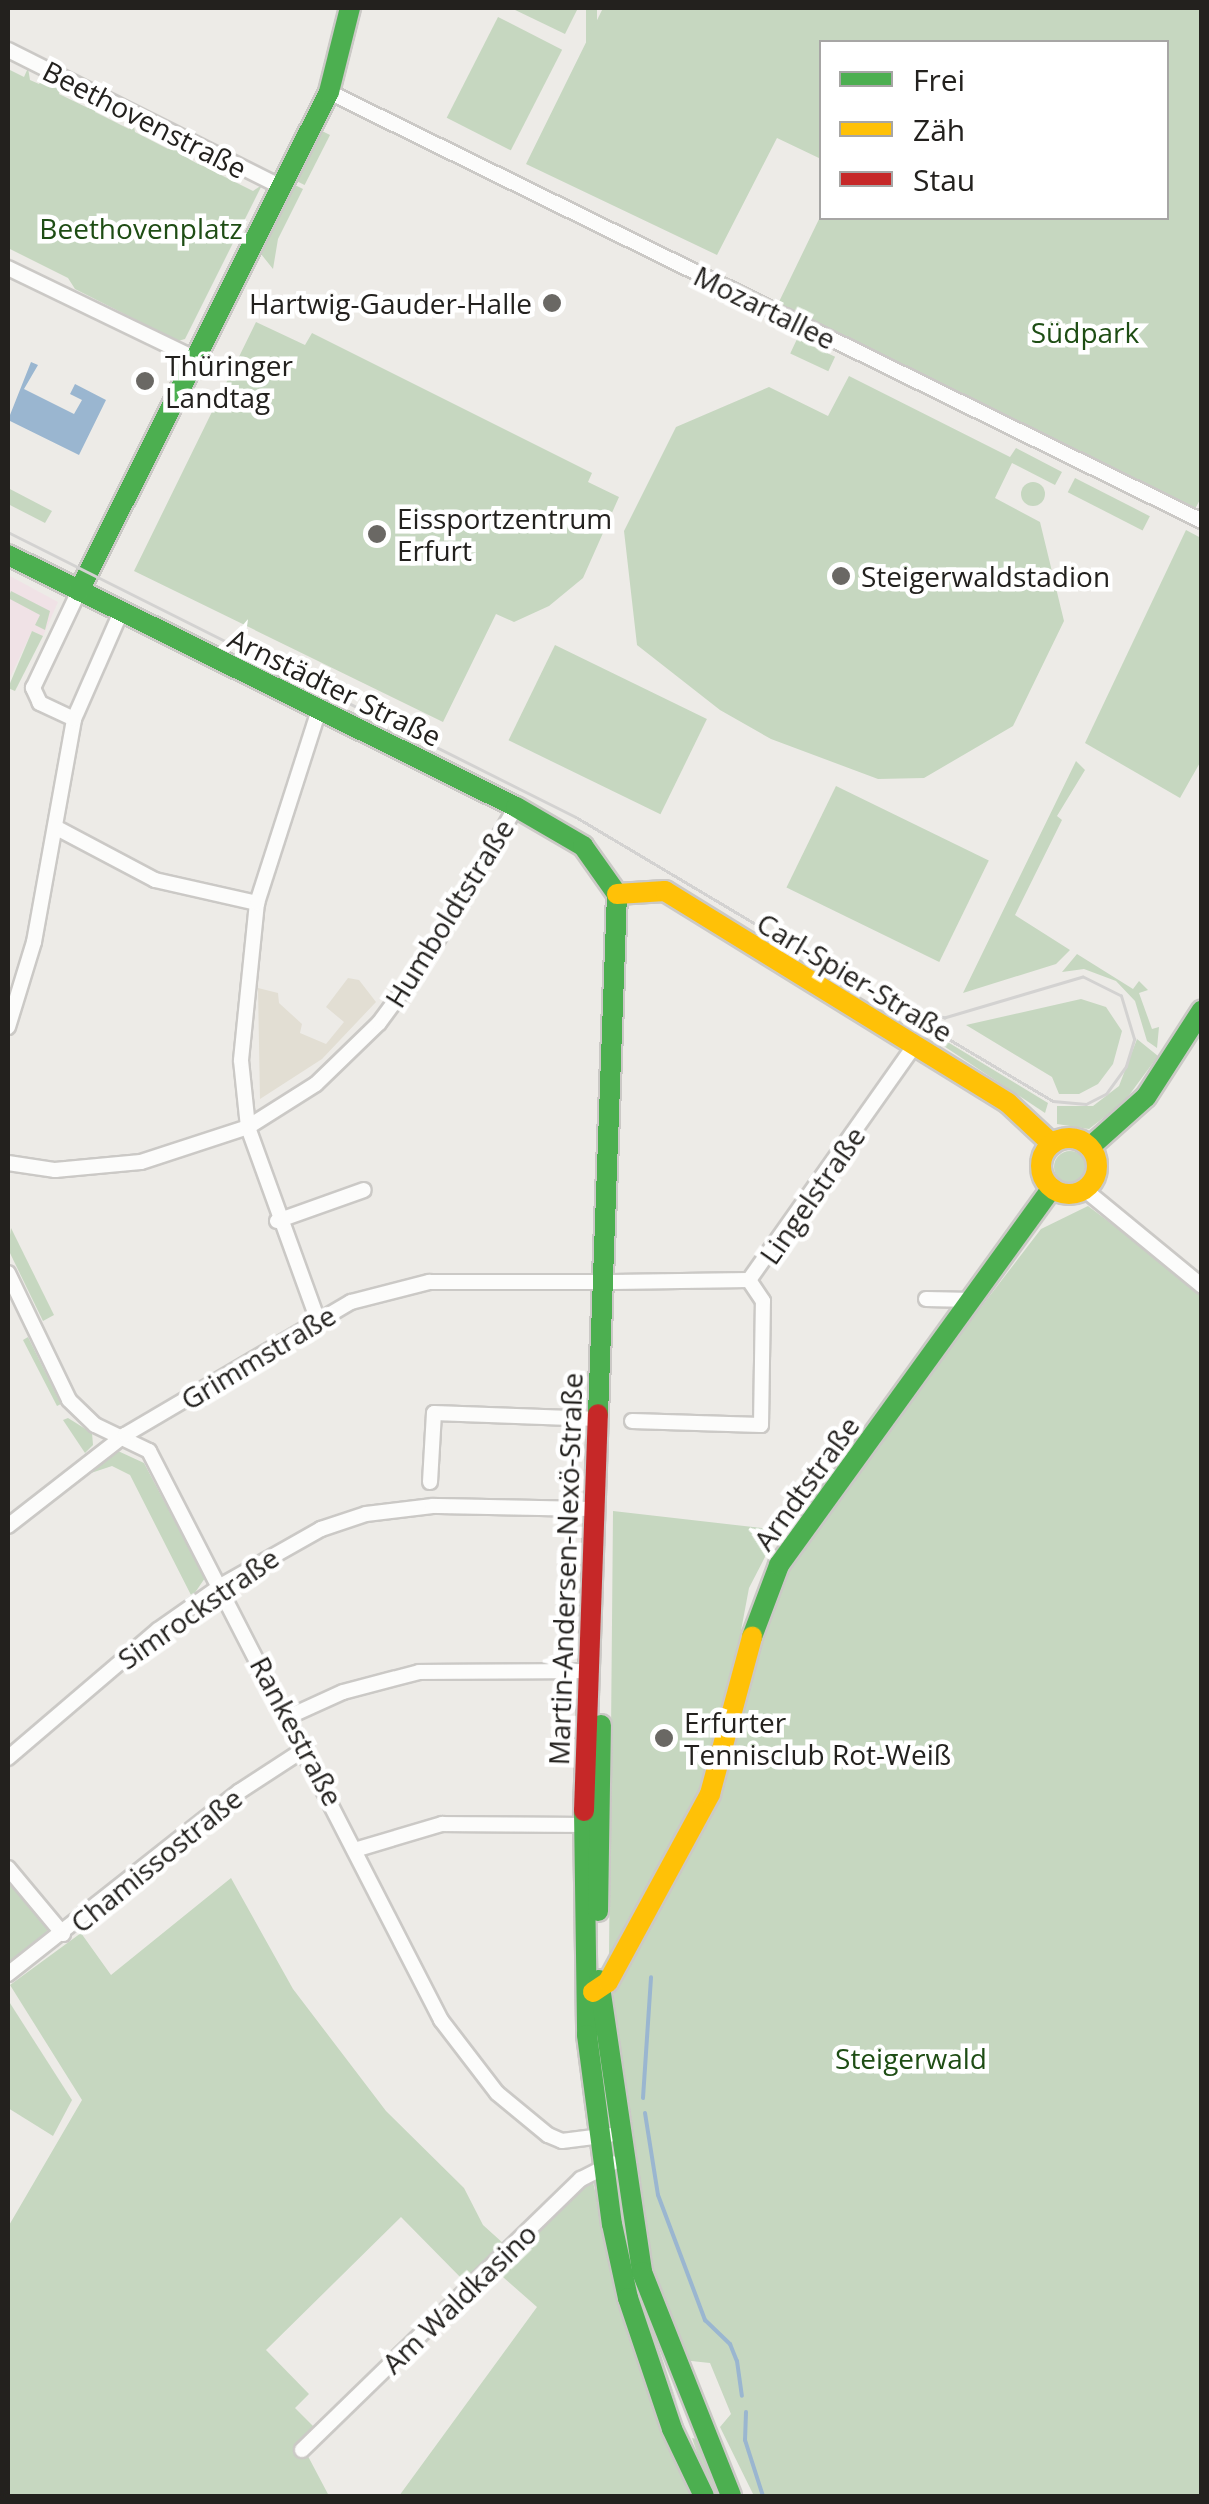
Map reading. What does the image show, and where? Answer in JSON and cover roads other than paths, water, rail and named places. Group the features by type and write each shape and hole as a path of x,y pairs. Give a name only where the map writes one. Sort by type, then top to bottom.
{"main road":[{"path":"78,591 329,92 350,8"},
{"name":"Arnstädter Straße","path":"8,556 516,807 583,846 617,894"},
{"name":"Carl-Spier-Straße","path":"617,894 665,891 1008,1103 1052,1144"},
{"name":"Martin-Andersen-Nexö-Straße","path":"592,1992 617,894"},
{"path":"1090,1147 1146,1097 1202,1010"},
{"path":"1071,1138 1090,1147 1096,1173 1084,1189 1068,1194 1052,1188 1042,1170 1052,1144 1071,1138"},
{"name":"Arndtstraße","path":"592,1992 710,1794 730,1738 761,1600 779,1566 1052,1188"},
{"name":"Martin-Andersen-Nexö-Straße","path":"592,1992 583,1825 598,1419 608,1282"},
{"path":"592,1992 610,2135 603,2166 644,2349 704,2496"},
{"path":"610,2135 624,2159 651,2299 731,2496"}],"street":[{"name":"Beethovenstraße","path":"8,50 282,187"},
{"name":"Mozartallee","path":"329,92 1202,521"},
{"path":"8,268 196,360"},
{"path":"74,720 33,697 78,591"},
{"path":"8,1027 34,942 74,720 121,612"},
{"path":"316,1318 277,1221 248,1127 242,1015 257,903 319,710"},
{"name":"Humboldtstraße","path":"8,1162 55,1170 141,1162 248,1127 351,1054 438,941 516,807"},
{"path":"56,827 155,880 257,903"},
{"name":"Lingelstraße","path":"608,1282 749,1280 915,1044"},
{"path":"1084,1189 1202,1286"},
{"path":"277,1221 364,1190"},
{"name":"Rankestraße","path":"8,1273 68,1400 96,1425 124,1435 149,1451 306,1748 441,2020 497,2093 562,2140 610,2135"},
{"path":"632,1420 761,1425 763,1301 749,1280"},
{"name":"Grimmstraße","path":"8,1526 124,1435 316,1318 375,1293 428,1282 608,1282"},
{"path":"926,1299 972,1303"},
{"path":"430,1482 434,1413 598,1419"},
{"name":"Simrockstraße","path":"8,1758 222,1585 292,1543 366,1514 433,1506 595,1509"},
{"path":"288,1717 344,1692 419,1672 589,1671"},
{"name":"Chamissostraße","path":"8,1972 63,1934 240,1791 306,1748"},
{"path":"358,1850 442,1824 583,1825"},
{"path":"8,1868 63,1934"},
{"name":"Am Waldkasino","path":"302,2450 580,2178 624,2159"}],"water":[{"path":"31,362 38,365 24,389 74,414 82,400 70,394 75,384 106,400 79,455 8,420"}],"waterway":[{"path":"643,2098 651,1977"},
{"path":"645,2113 658,2195 705,2320 730,2344 742,2396"},
{"path":"746,2412 745,2440 763,2496"}],"tram line":[{"path":"8,532 576,817 1053,1101 1086,1104 1106,1094 1126,1066 1134,1039 1121,996 1083,977 945,1018 911,1010"}],"place":[{"name":"Hartwig-Gauder-Halle","path":"552,303"},
{"name":"Thüringer Landtag","path":"145,381"},
{"name":"Eissportzentrum Erfurt","path":"377,534"},
{"name":"Steigerwaldstadion","path":"841,576"},
{"name":"Erfurter Tennisclub Rot-Weiß","path":"664,1738"}],"park label":[{"name":"Beethovenplatz","path":"141,228"},
{"name":"Südpark","path":"1085,332"},
{"name":"Steigerwald","path":"911,2058"}]}
